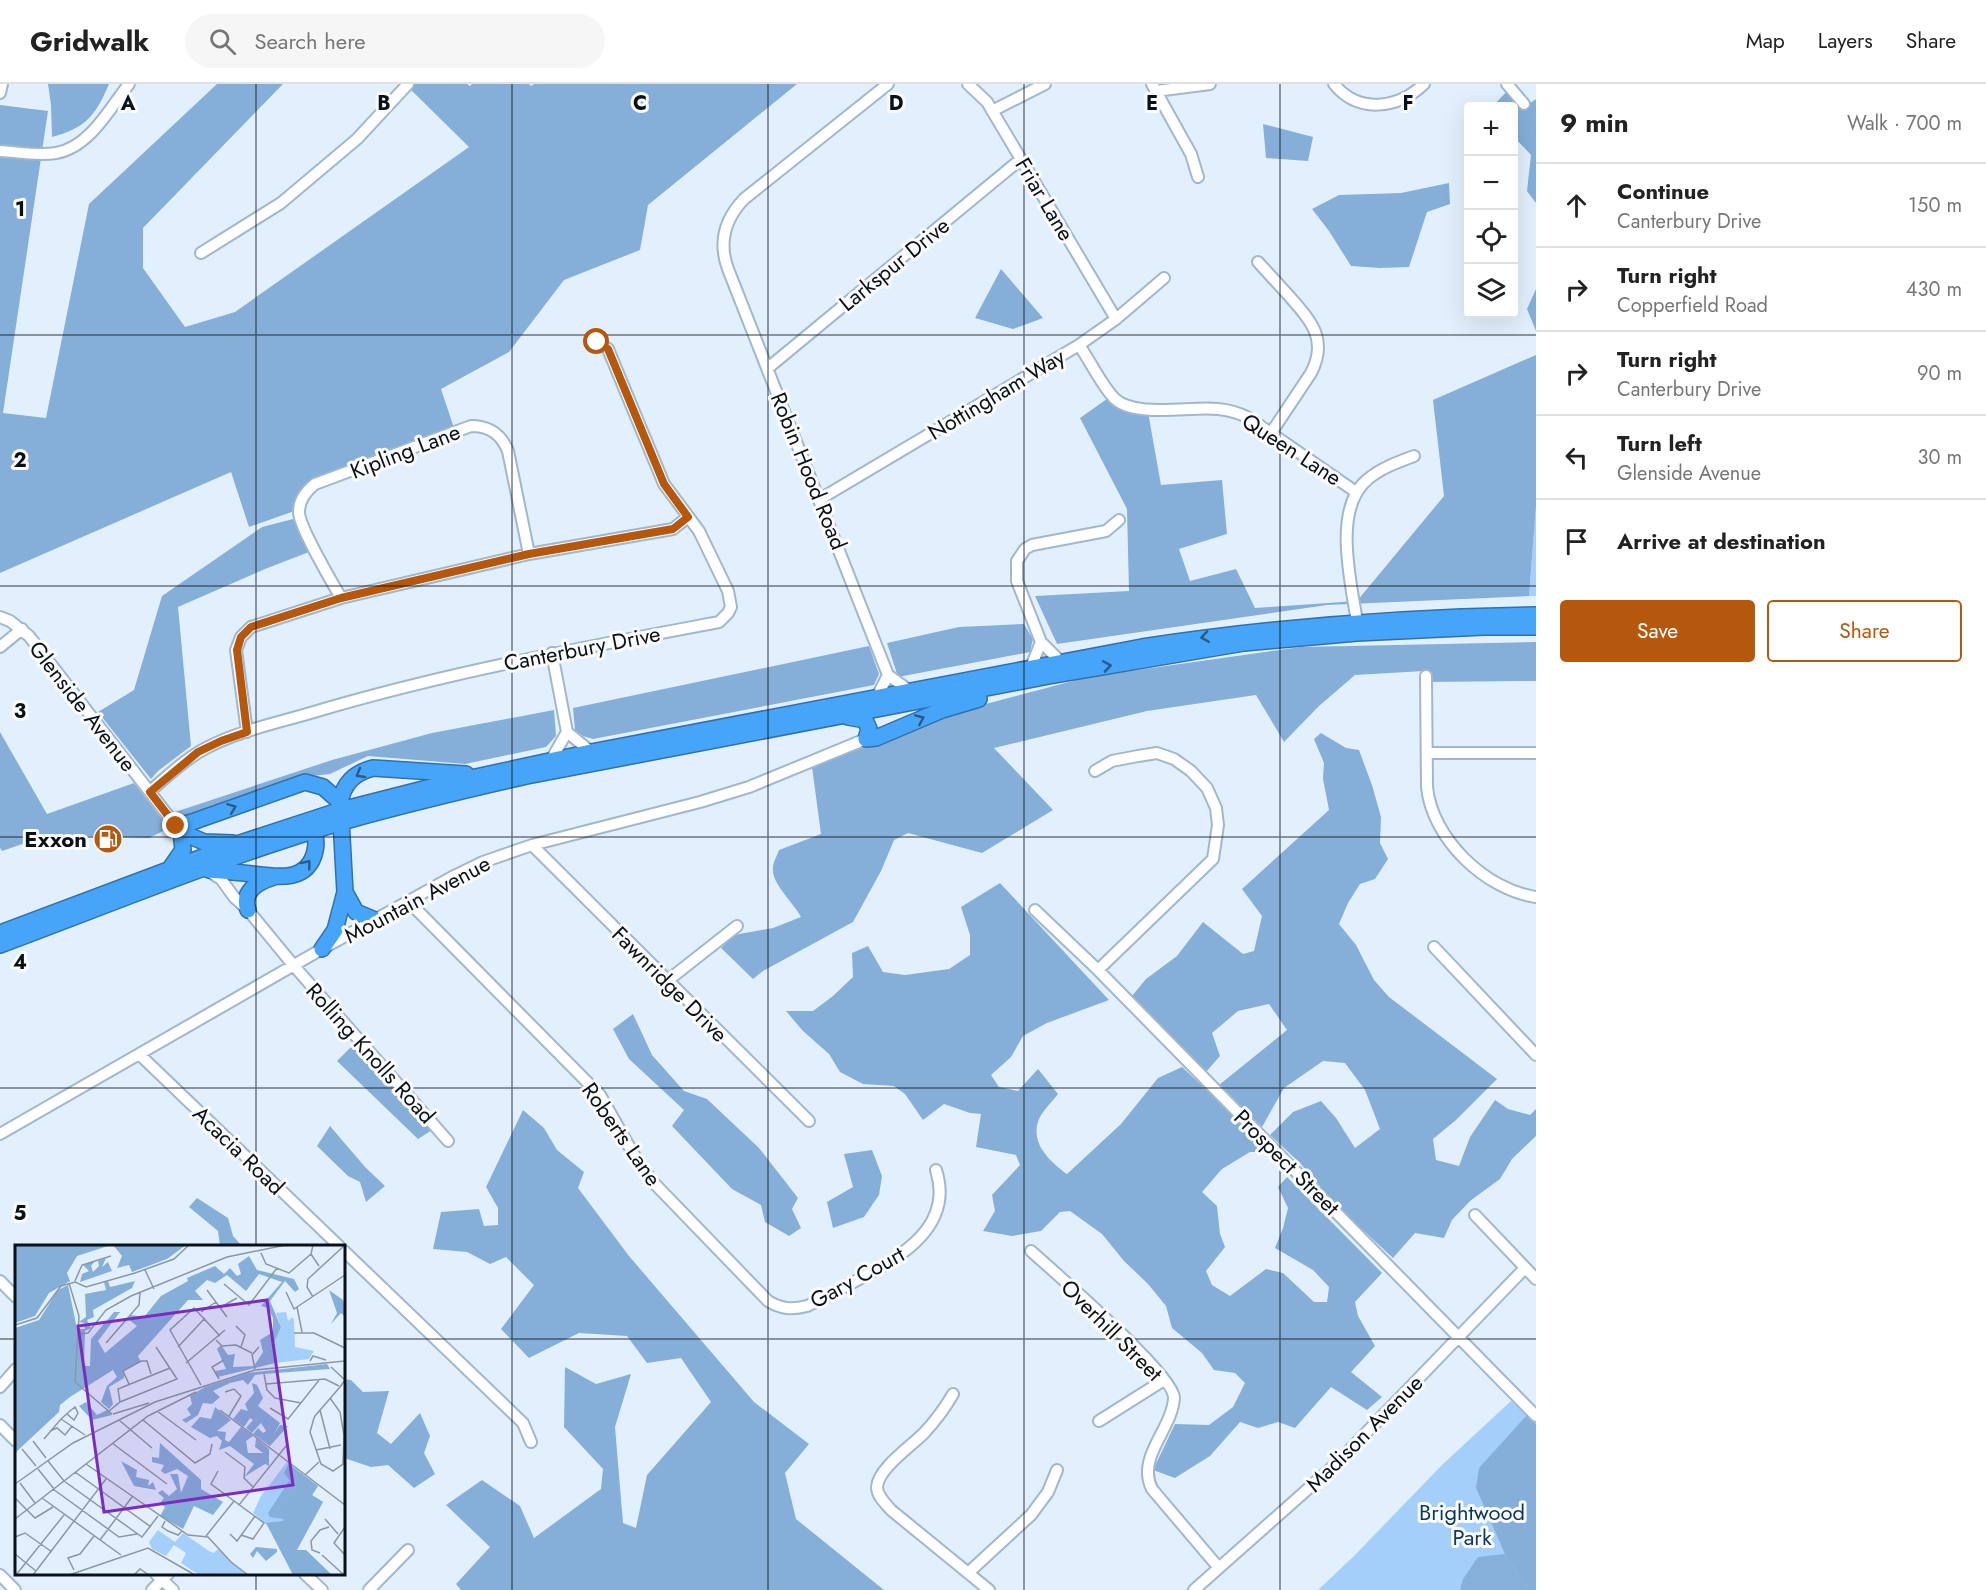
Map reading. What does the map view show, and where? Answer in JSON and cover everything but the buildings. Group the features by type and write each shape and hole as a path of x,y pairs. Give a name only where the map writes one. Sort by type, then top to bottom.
{"highway":[{"path":"0,933 240,843 298,824 481,775 551,760 1031,667 1222,635 1357,622 1536,615"},
{"path":"0,945 203,869 314,831 341,812 1049,676 1244,643 1429,629 1536,627"},
{"path":"839,717 865,720 869,729 866,739 876,738 942,710 1049,676"},
{"path":"322,949 335,930 345,892 341,812 343,791 352,778 362,771 373,768 481,775"},
{"path":"179,829 192,822 305,782 323,787 341,812"},
{"path":"203,869 276,877 293,876 306,868 315,849 314,831 309,826 298,824"},
{"path":"179,829 204,842 240,843"},
{"path":"169,870 183,850 179,829"},
{"path":"248,910 246,901 251,888 276,877"},
{"path":"345,892 356,912 375,920"}],"street":[{"path":"0,93 2,84"},
{"path":"0,151 37,154 57,153 70,148 93,130 129,84"},
{"path":"201,253 281,203 357,140 408,84"},
{"name":"Robin Hood Road","path":"888,84 744,199 735,208 726,225 724,238 724,257 728,269 888,675"},
{"name":"Friar Lane","path":"968,84 982,95 1116,319"},
{"path":"992,111 1045,84"},
{"path":"1198,177 1191,154 1154,87 1210,84"},
{"path":"1334,84 1343,94 1353,100 1376,105 1403,99 1424,84"},
{"path":"1508,84 1524,104"},
{"name":"Larkspur Drive","path":"768,368 1021,159"},
{"path":"1258,262 1306,316 1313,326 1318,345 1311,374 1271,433"},
{"name":"Nottingham Way","path":"820,499 1079,345 1116,319 1164,278"},
{"name":"Canterbury Drive","path":"150,792 198,752 247,732 394,689 552,653 719,622 723,619 731,607 728,591 709,548 664,484 608,349 597,342"},
{"name":"Queen Lane","path":"1079,345 1114,398 1125,405 1141,409 1218,408 1233,411 1249,418 1356,492"},
{"name":"Kipling Lane","path":"341,598 302,525 300,505 306,493 315,484 471,426 488,428 500,436 504,442 508,451 529,554"},
{"path":"1357,622 1346,528 1350,508 1356,492 1366,480 1381,470 1413,456"},
{"path":"247,732 236,657 241,637 257,624 341,598 529,554 673,529 688,517"},
{"path":"1061,662 1041,642 1017,581 1016,570 1021,555 1032,545 1040,542 1106,531 1119,519"},
{"name":"Glenside Avenue","path":"0,617 21,629 179,829"},
{"path":"0,647 21,629"},
{"path":"1031,667 1041,642"},
{"path":"552,653 567,732 591,752"},
{"path":"877,697 888,675 910,691"},
{"path":"1426,676 1428,796 1432,812 1443,833 1483,876 1504,889 1536,897"},
{"path":"551,760 567,732"},
{"name":"Mountain Avenue","path":"0,1134 322,949 483,862 532,845 690,805 749,787 866,739"},
{"path":"1095,771 1112,761 1157,753 1174,759 1191,771 1207,788 1216,808 1218,825 1213,859 1098,970"},
{"path":"1427,753 1536,753"},
{"name":"Fawnridge Drive","path":"532,845 808,1121"},
{"path":"203,869 221,879 294,966"},
{"name":"Roberts Lane","path":"408,901 600,1095 638,1162 653,1182 768,1301 778,1307 789,1309"},
{"name":"Prospect Street","path":"1035,910 1098,970 1536,1416"},
{"path":"667,981 738,926"},
{"path":"1434,947 1536,1055"},
{"name":"Rolling Knolls Road","path":"294,966 448,1141"},
{"name":"Acacia Road","path":"139,1054 338,1245"},
{"name":"Gary Court","path":"789,1309 816,1302 891,1262 915,1245 927,1229 938,1203 939,1181 936,1170"},
{"path":"1476,1217 1536,1280"},
{"name":"Overhill Street","path":"1031,1251 1152,1364 1171,1390 1174,1397 1170,1413 1147,1467 1147,1479 1152,1489 1219,1568"},
{"path":"345,1252 522,1423 531,1442"},
{"name":"Madison Avenue","path":"1194,1590 1336,1464 1525,1268"},
{"path":"0,1281 15,1296"},
{"path":"0,1387 15,1370"},
{"path":"1099,1421 1164,1380"},
{"path":"953,1394 941,1414 924,1433 884,1471 877,1485 878,1494 891,1510 989,1590"},
{"path":"0,1425 15,1440"},
{"path":"968,1573 1031,1515 1048,1492 1057,1470"},
{"path":"369,1590 408,1550"},
{"path":"0,1575 15,1590"},
{"path":"306,1575 322,1590"},
{"path":"152,1590 162,1576 173,1590"}],"green space":[{"path":"1536,506 1536,596 1529,596"},
{"name":"Brightwood Park","path":"1511,1401 1536,1424 1536,1590 1318,1590 1442,1465"}],"shaded area":[{"path":"48,84 109,84 88,119 73,129 52,137"},
{"path":"217,84 283,84 143,228 143,268 185,327 235,312 469,147 407,86 408,84 467,84 470,86 472,84 529,84 531,86 534,84 797,84 648,205 640,250 564,280 509,352 441,389 457,437 315,486 303,508 249,527 231,472 0,573 0,105 48,111 3,413 46,418 89,204"},
{"path":"1509,89 1523,108 1536,99 1536,203 1527,191 1531,155 1518,141 1518,102 1497,102"},
{"path":"1263,124 1313,137 1308,161 1266,158"},
{"path":"1449,183 1450,204 1427,212 1409,267 1351,266 1312,209 1339,195 1401,193"},
{"path":"1001,269 1043,318 1013,329 975,318"},
{"path":"1536,289 1536,331 1527,309"},
{"path":"1536,355 1536,506 1529,596 1327,605 1057,644 1035,596 1129,591 1127,509 1080,418 1114,394 1148,412 1161,485 1222,480 1227,534 1179,549 1190,581 1236,569 1255,608 1357,601 1444,496 1433,400"},
{"path":"293,519 309,552 178,607 191,746 151,779 98,712 134,690 162,596 262,527"},
{"path":"1024,624 1033,639 1030,652 898,677 887,643 959,627"},
{"path":"1536,642 1536,681 1426,682 1424,671 1355,675 1319,706 1284,742 1256,695 1147,711 994,748 1053,810 982,853 908,833 894,840 881,871 853,922 763,971 753,979 721,948 734,935 773,928 801,917 779,886 773,874 773,868 779,850 821,834 812,767 944,715 1088,677 1301,647"},
{"path":"869,646 879,674 874,685 593,739 575,730 573,708"},
{"path":"554,710 556,736 546,747 465,764 368,756 330,774 304,777 193,815 183,816 175,812 332,760 432,733"},
{"path":"0,732 47,814 134,783 169,828 149,838 49,835 2,851 0,848"},
{"path":"1321,733 1346,748 1359,750 1381,817 1380,843 1388,859 1375,879 1360,884 1339,924 1356,945 1374,980 1389,997 1497,1079 1456,1120 1433,1139 1436,1160 1459,1166 1470,1137 1495,1100 1508,1109 1530,1115 1536,1109 1536,1136 1512,1159 1500,1179 1470,1201 1452,1220 1444,1238 1415,1233 1393,1258 1336,1205 1300,1163 1270,1135 1293,1112 1321,1101 1336,1118 1355,1148 1380,1129 1365,1090 1345,1063 1323,1061 1284,1088 1262,1127 1219,1085 1287,1030 1269,1004 1238,1011 1212,1033 1220,1056 1206,1072 1132,996 1146,979 1177,956 1203,922 1243,954 1254,951 1262,916 1242,889 1329,810 1323,779 1324,763 1314,739"},
{"path":"1000,883 1109,1000 1047,1023 1023,1036 1011,1057 991,1075 999,1087 1018,1091 1038,1069 1058,1094 1038,1122 1037,1138 1044,1152 1067,1174 1121,1124 1158,1078 1182,1067 1273,1152 1250,1152 1222,1169 1202,1192 1217,1206 1220,1234 1225,1247 1206,1271 1212,1285 1230,1296 1266,1269 1283,1273 1314,1302 1327,1302 1329,1287 1313,1270 1275,1248 1288,1208 1278,1187 1287,1177 1382,1273 1355,1302 1358,1316 1375,1346 1351,1372 1382,1397 1367,1410 1331,1387 1295,1428 1278,1422 1258,1428 1240,1422 1210,1456 1175,1478 1153,1470 1175,1424 1209,1425 1233,1407 1245,1383 1235,1373 1214,1370 1202,1353 1172,1328 1166,1306 1148,1284 1124,1261 1102,1234 1070,1211 1060,1212 1041,1231 1012,1236 983,1231 995,1211 992,1195 1020,1165 1016,1155 976,1147 981,1114 970,1113 944,1104 923,1120 905,1094 894,1086 863,1084 840,1072 829,1054 803,1031 786,1011 813,1011 833,996 853,977 852,953 868,946 883,972 905,975 949,969 970,955 970,935 961,907"},
{"path":"633,1014 652,1055 684,1091 707,1099 759,1148 798,1198 792,1209 801,1228 789,1236 765,1222 761,1205 732,1189 672,1126 684,1110 629,1059 613,1029"},
{"path":"353,1045 432,1130 418,1139 337,1061"},
{"path":"523,1110 544,1128 557,1150 584,1172 578,1188 629,1256 754,1402 809,1444 785,1473 796,1519 884,1590 461,1590 456,1584 490,1547 446,1505 482,1480 520,1506 534,1538 601,1489 603,1469 564,1427 565,1367 596,1384 631,1374 615,1427 623,1523 636,1528 647,1475 711,1402 681,1358 647,1363 627,1336 579,1333 529,1358 501,1329 534,1285 506,1257 490,1264 467,1252 433,1249 441,1212 479,1209 484,1226 498,1225 498,1208 486,1187"},
{"path":"330,1126 365,1167 385,1186 366,1202 360,1182 348,1176 317,1146"},
{"path":"872,1150 882,1176 879,1195 864,1217 833,1228 827,1202 853,1187 844,1154"},
{"path":"197,1198 228,1218 233,1236 241,1245 220,1245 218,1231 189,1207"},
{"path":"345,1379 351,1380 363,1392 389,1391 377,1433 391,1444 420,1413 430,1436 424,1453 435,1474 414,1488 388,1465 371,1467 345,1458"},
{"path":"1527,1415 1536,1424 1536,1590 1528,1590 1505,1554 1476,1488 1479,1468"},
{"path":"1505,1554 1528,1590 1460,1590 1463,1579 1478,1557"}],"place":[{"name":"Exxon","path":"108,839"}],"route":[{"path":"176,826 150,792 198,752 247,732 236,657 241,637 251,627 341,598 529,554 673,529 688,517 664,484 608,349 597,342"}]}
